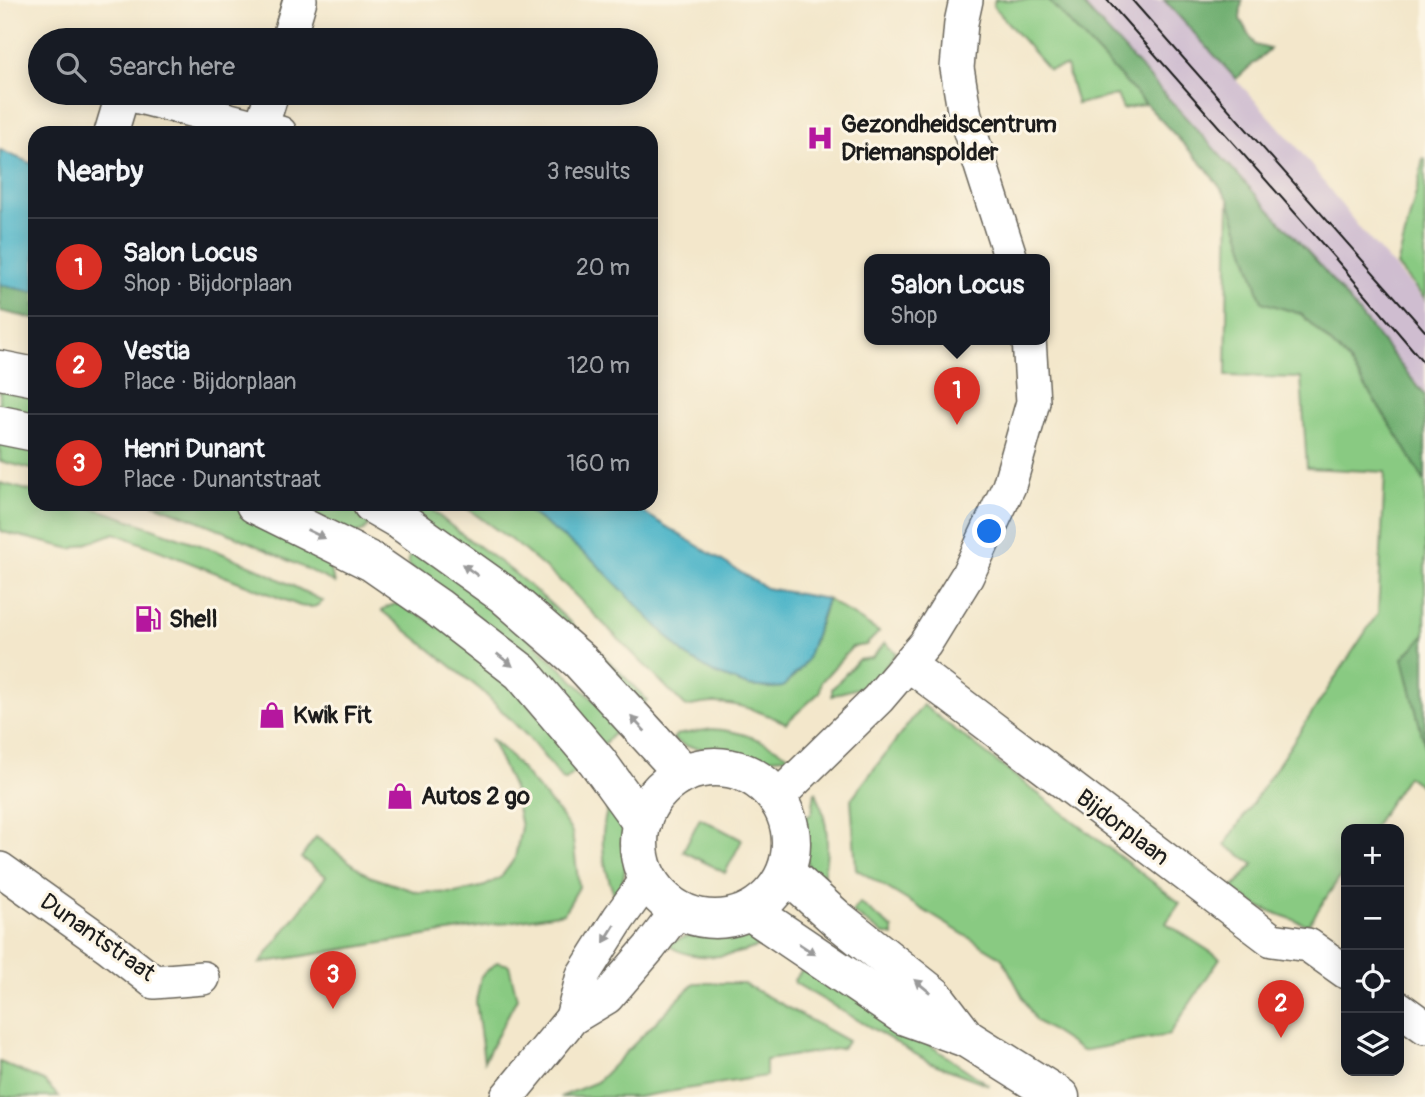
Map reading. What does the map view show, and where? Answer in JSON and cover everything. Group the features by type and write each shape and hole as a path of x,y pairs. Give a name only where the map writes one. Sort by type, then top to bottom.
{"street":[{"path":"292,28 300,0"},
{"path":"967,0 961,23 957,68 965,116 1009,254"},
{"path":"113,126 120,105"},
{"path":"172,105 255,126"},
{"path":"271,126 272,105"},
{"path":"777,798 878,699 925,645 967,576 1009,486 1033,402 1030,345"},
{"path":"0,370 28,376"},
{"path":"0,425 28,431"},
{"path":"269,511 372,562 437,607 521,672 597,761 642,823"},
{"path":"384,511 503,594 580,661 684,774"},
{"name":"Bijdorplaan","path":"908,664 1272,940 1308,945 1341,968"},
{"path":"718,767 751,775 777,798 789,821 792,847 786,873 765,901 736,917 707,919 678,910 656,891 648,878 639,851 642,823 657,794 684,774 700,768 718,767"},
{"name":"Dunantstraat","path":"0,869 154,982 203,978"},
{"path":"786,873 837,919 934,996 966,1038"},
{"path":"572,1018 583,975 648,878"},
{"path":"507,1097 572,1018 607,997 678,910"},
{"path":"750,911 905,1016 966,1038 1060,1097"},
{"path":"1404,1012 1425,1027"}],"shaded area":[{"path":"1079,0 1164,0 1297,147 1360,229 1425,301 1425,395 1320,265"}],"green space":[{"path":"995,0 1048,0 1146,104 1123,109 1117,95 1077,104 1066,66 1049,70 993,6"},
{"path":"1048,0 1079,0 1320,265 1425,395 1425,482 1348,360 1301,314 1262,302 1229,200 1206,168"},
{"path":"1164,0 1242,0 1240,19 1255,45 1270,49 1236,79"},
{"path":"1423,158 1425,159 1425,299 1397,266"},
{"path":"1229,200 1262,302 1301,314 1348,360 1425,482 1425,635 1403,658 1425,747 1425,789 1407,776 1375,824 1341,824 1341,876 1308,925 1259,907 1232,889 1254,864 1225,845 1378,613 1385,472 1307,468 1301,378 1226,376"},
{"path":"0,285 28,291 28,317 0,311"},
{"path":"0,380 28,386 28,415 0,409"},
{"path":"0,429 28,436 28,468 0,461"},
{"path":"0,483 28,490 28,511 110,513 217,551 323,601 313,607 300,606 115,533 72,549 0,529"},
{"path":"173,511 247,511 289,529 318,550 328,564 335,583 268,551"},
{"path":"305,511 361,511 370,522 363,531 351,534"},
{"path":"406,511 434,511 536,591 647,700 639,708"},
{"path":"471,511 528,511 593,560 714,673 748,686 783,687 798,672 813,642 827,599 879,632 866,645 852,647 821,682 820,692 786,723 760,712 724,703 686,707 566,586 519,546"},
{"path":"412,551 452,564 621,726 602,746 409,566 408,560"},
{"path":"398,603 472,644 584,763 563,780 528,737 481,690 382,611"},
{"path":"1425,635 1425,747 1403,658"},
{"path":"885,643 897,653 870,685 832,696 832,689 858,660 872,658"},
{"path":"923,705 1180,903 1166,923 1220,958 1169,1035 1082,1051 1035,1020 1002,958 856,869 851,799"},
{"path":"712,729 752,737 788,757 768,759 764,766 735,753 685,746 673,739 676,735"},
{"path":"490,738 509,755 572,832 579,887 564,913 260,963 326,876 301,858 316,837 369,876 417,892 455,893 485,886 501,877 515,858 521,827 513,788"},
{"path":"815,792 821,804 827,839 821,886 808,865 802,817 812,812"},
{"path":"611,799 623,821 626,865 621,889 615,897 604,861 603,848 604,824"},
{"path":"700,818 742,840 725,873 683,851"},
{"path":"860,903 893,929 893,936 882,933 852,912"},
{"path":"749,932 770,942 746,951 706,957 681,952 669,946 677,940 694,935"},
{"path":"497,962 509,965 517,998 484,1061 476,1002 481,976"},
{"path":"807,964 989,1085 929,1062 795,983 794,980"},
{"path":"694,983 743,983 848,1041 842,1048 766,1060 766,1076 637,1097 560,1097 597,1082"},
{"path":"0,1062 44,1081 59,1097 0,1097"}],"water":[{"path":"0,150 28,162 28,291 0,285"},
{"path":"528,511 641,511 766,588 827,599 807,659 801,668 783,687 748,686 714,673 686,656 593,560"}],"tram line":[{"path":"1107,0 1425,364"},
{"path":"1132,0 1425,331"}],"place":[{"name":"Gezondheidscentrum Driemanspolder","path":"820,138"},
{"name":"Salon Locus","path":"957,425"},
{"name":"Shell","path":"148,619"},
{"name":"Kwik Fit","path":"272,715"},
{"name":"Autos 2 go","path":"400,796"},
{"name":"Henri Dunant","path":"333,1009"},
{"name":"Vestia","path":"1281,1038"}]}
